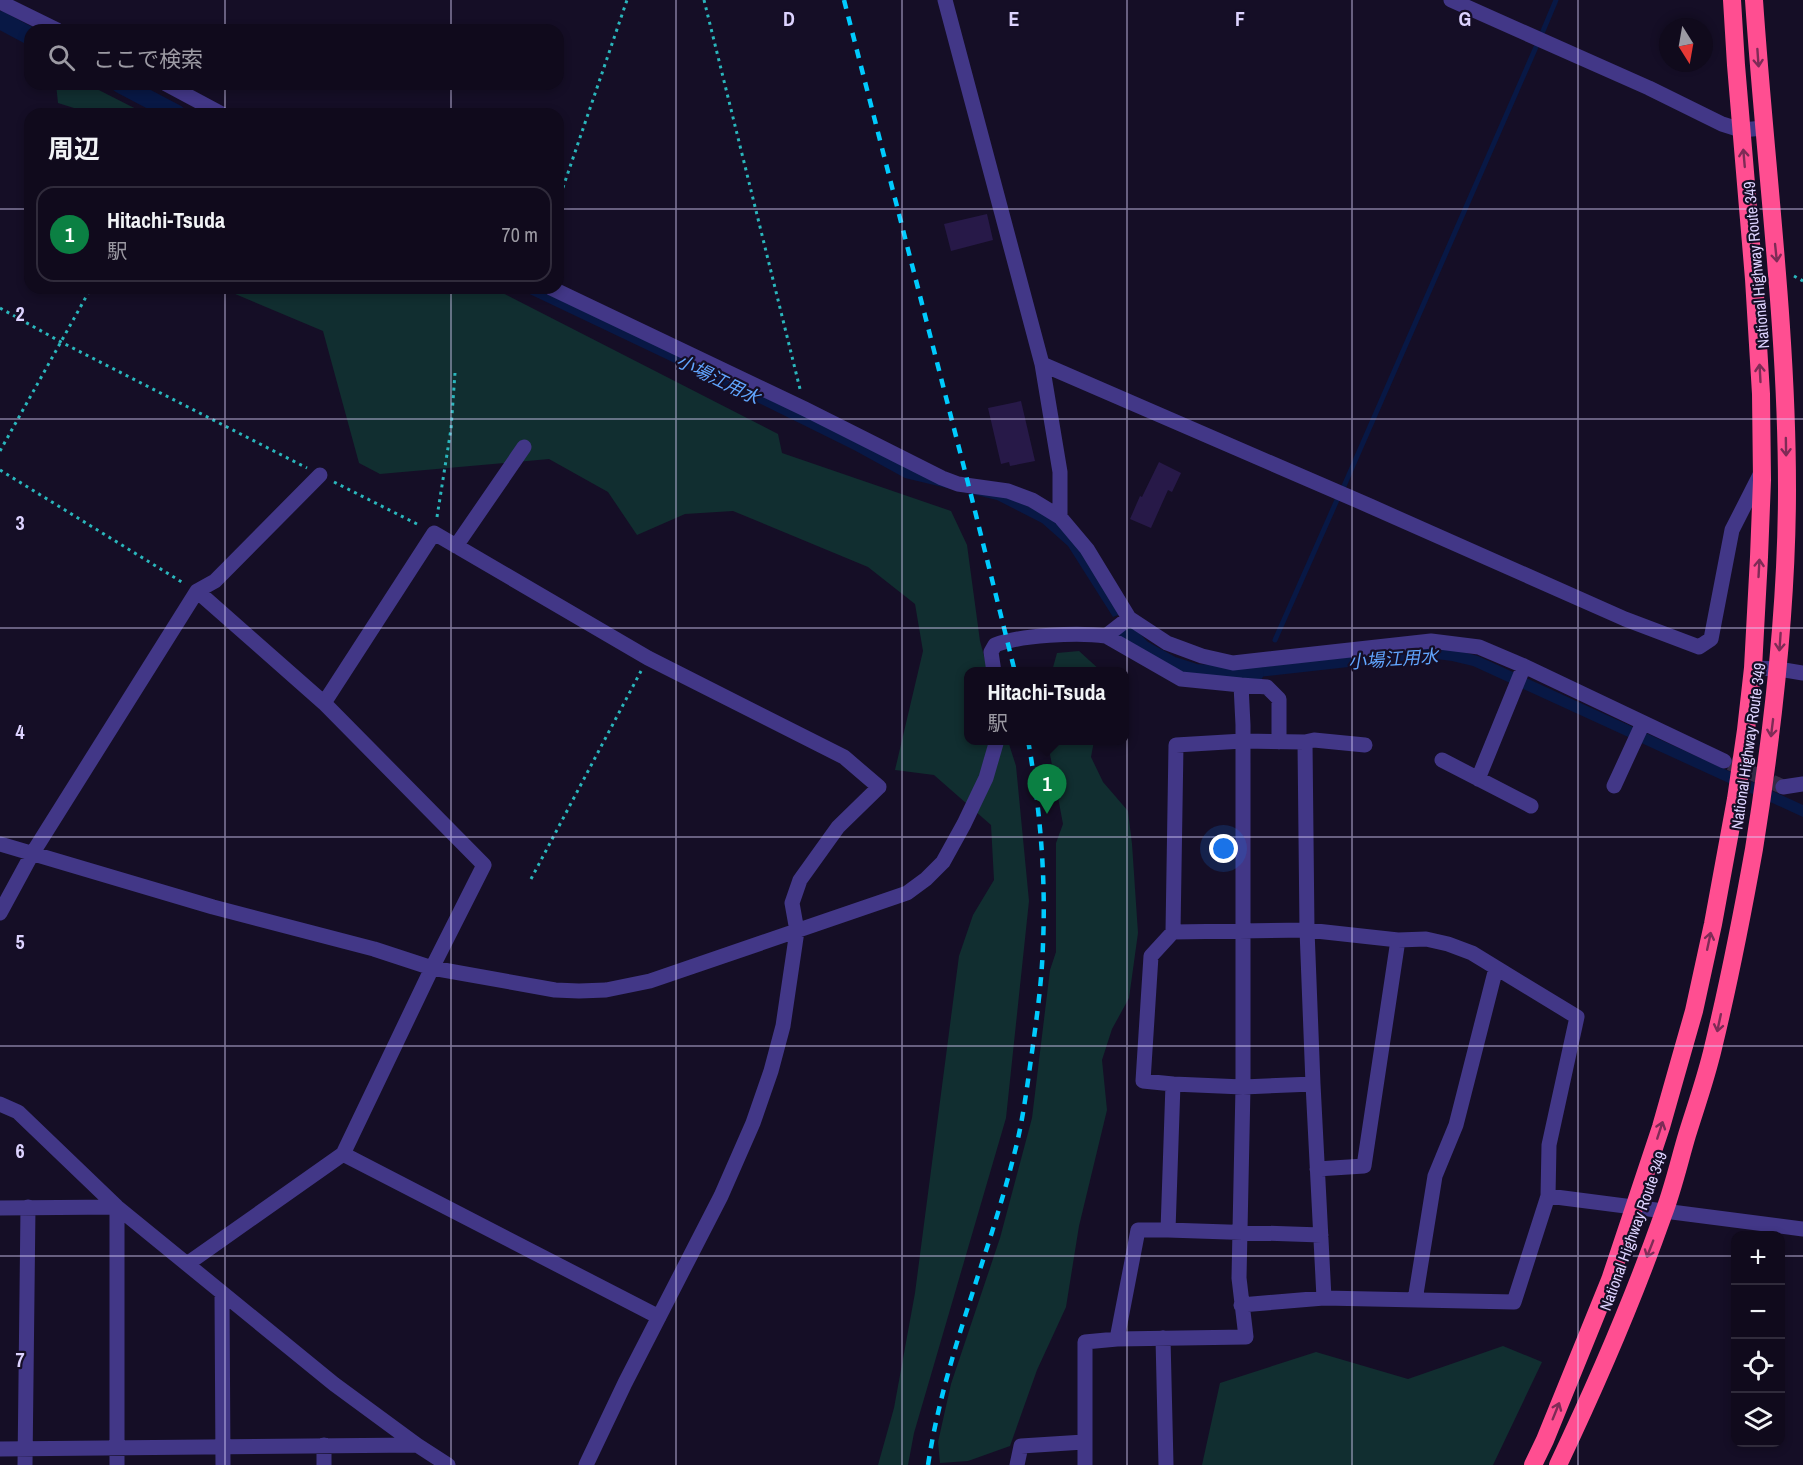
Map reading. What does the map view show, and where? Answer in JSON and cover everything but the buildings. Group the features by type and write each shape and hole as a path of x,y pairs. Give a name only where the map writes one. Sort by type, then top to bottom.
{"highway":[{"name":"National Highway Route 349","path":"1533,1465 1610,1280 1661,1127 1694,1011 1736,800 1753,668 1762,471 1757,325 1732,0"},
{"name":"National Highway Route 349","path":"1558,1465 1595,1386 1664,1212 1712,1052 1741,925 1761,803 1778,669 1786,555 1787,486 1778,277 1754,0"}],"street":[{"path":"945,0 1042,364 1060,472 1060,517"},
{"path":"1451,0 1649,88 1722,124 1741,130 1764,128"},
{"path":"0,2 45,24"},
{"path":"177,90 211,108"},
{"path":"564,294 805,408 942,478 958,484 1008,491 1032,500 1060,517 1087,549 1129,618 1167,643 1202,656 1233,663 1431,641 1479,647 1520,676 1639,732 1724,761"},
{"path":"1042,364 1625,619 1699,647 1711,639 1732,530 1762,471"},
{"path":"456,546 524,447"},
{"path":"0,913 32,854 197,591 215,581 320,474"},
{"path":"324,703 434,533 648,658 844,757 879,787 838,827 800,880 792,903 797,931 783,1026 753,1124 721,1196 586,1465"},
{"path":"187,1264 343,1154 484,865 324,703 197,591"},
{"path":"1106,636 1129,618"},
{"path":"993,667 991,652 995,645 1008,640 1090,634 1106,636 1181,679 1267,687 1279,699 1279,742"},
{"path":"1753,668 1803,673"},
{"path":"1478,778 1520,676"},
{"path":"1084,1465 1085,1342 1117,1339 1246,1337 1239,1278 1243,1087 1241,685"},
{"path":"1614,786 1639,732"},
{"path":"1313,1084 1243,1087 1143,1081 1151,956 1173,932 1176,745 1314,740 1365,745"},
{"path":"1305,742 1307,930 1324,1298"},
{"path":"0,844 213,907 374,949 432,968 555,990 606,990 650,981 907,893 943,862 986,778 996,745"},
{"path":"1442,760 1531,806"},
{"path":"1782,787 1803,784"},
{"path":"1173,932 1307,930 1398,940 1426,939 1472,953 1577,1017 1549,1146 1548,1196 1514,1302 1324,1298 1241,1305"},
{"path":"1317,1168 1364,1166 1398,940"},
{"path":"1415,1300 1435,1176 1456,1125 1496,968"},
{"path":"1168,1230 1173,1084"},
{"path":"0,1104 18,1112 117,1207 334,1384 448,1465"},
{"path":"343,1154 659,1317"},
{"path":"1548,1196 1803,1228"},
{"path":"25,1465 28,1207"},
{"path":"0,1208 117,1207"},
{"path":"117,1207 117,1465"},
{"path":"1117,1339 1138,1230 1321,1235"},
{"path":"222,1293 223,1465"},
{"path":"1162,1338 1166,1465"},
{"path":"1017,1465 1021,1446 1084,1442"},
{"path":"324,1445 324,1465"},
{"path":"0,1449 417,1445"}],"path":[{"path":"564,184 627,0"},
{"path":"704,0 805,408"},
{"path":"0,450 88,294"},
{"path":"0,308 61,342 434,533 451,429 455,373"},
{"path":"0,470 197,591"},
{"path":"531,879 648,658"}],"green space":[{"path":"57,90 99,90 134,108 74,108 58,103"},
{"path":"235,294 505,294 778,434 782,453 951,511 967,545 980,641 987,667 964,667 964,745 1009,745 1016,766 1029,901 1006,1118 914,1433 908,1465 878,1465 894,1408 915,1293 959,956 973,915 994,880 991,825 934,775 895,770 923,651 915,604 868,567 733,511 685,514 637,535 608,492 549,459 380,474 359,463 323,331"},
{"path":"1079,651 1097,667 1053,667 1057,653"},
{"path":"1050,745 1093,745 1091,757 1103,782 1128,811 1138,933 1129,998 1112,1029 1102,1060 1107,1110 1079,1226 1066,1307 1037,1370 1010,1446 968,1461 940,1463 938,1442 951,1384 1000,1238 1032,1118 1050,970 1056,952 1056,843 1063,824"},
{"path":"1503,1346 1542,1362 1493,1465 1202,1465 1220,1383 1316,1352 1408,1379"}],"water":[{"path":"530,294 551,294 860,442 908,469 1003,494 1049,517 1076,541 1121,614 1113,617 1068,546 1042,523 997,500 905,478 767,407"},
{"path":"1428,648 1456,650 1478,656 1803,805 1803,817 1473,666 1429,658 1231,680 1230,670"}],"waterway":[{"path":"1543,31 1556,0"},
{"name":"小場江用水","path":"0,20 24,33"},
{"path":"1344,486 1536,47"},
{"name":"小場江用水","path":"131,90 166,108"},
{"path":"1275,640 1337,500"},
{"name":"小場江用水","path":"1125,631 1142,649 1171,665 1196,673 1230,675 1255,673"}],"tunnel":[{"path":"1730,763 1783,787"}],"railway":[{"path":"844,0 1014,667"},
{"path":"928,1465 935,1426 955,1348 1014,1155 1034,1038 1042,971 1044,893 1039,816 1029,745"}],"place":[{"name":"Hitachi-Tsuda","path":"1047,814"}]}
